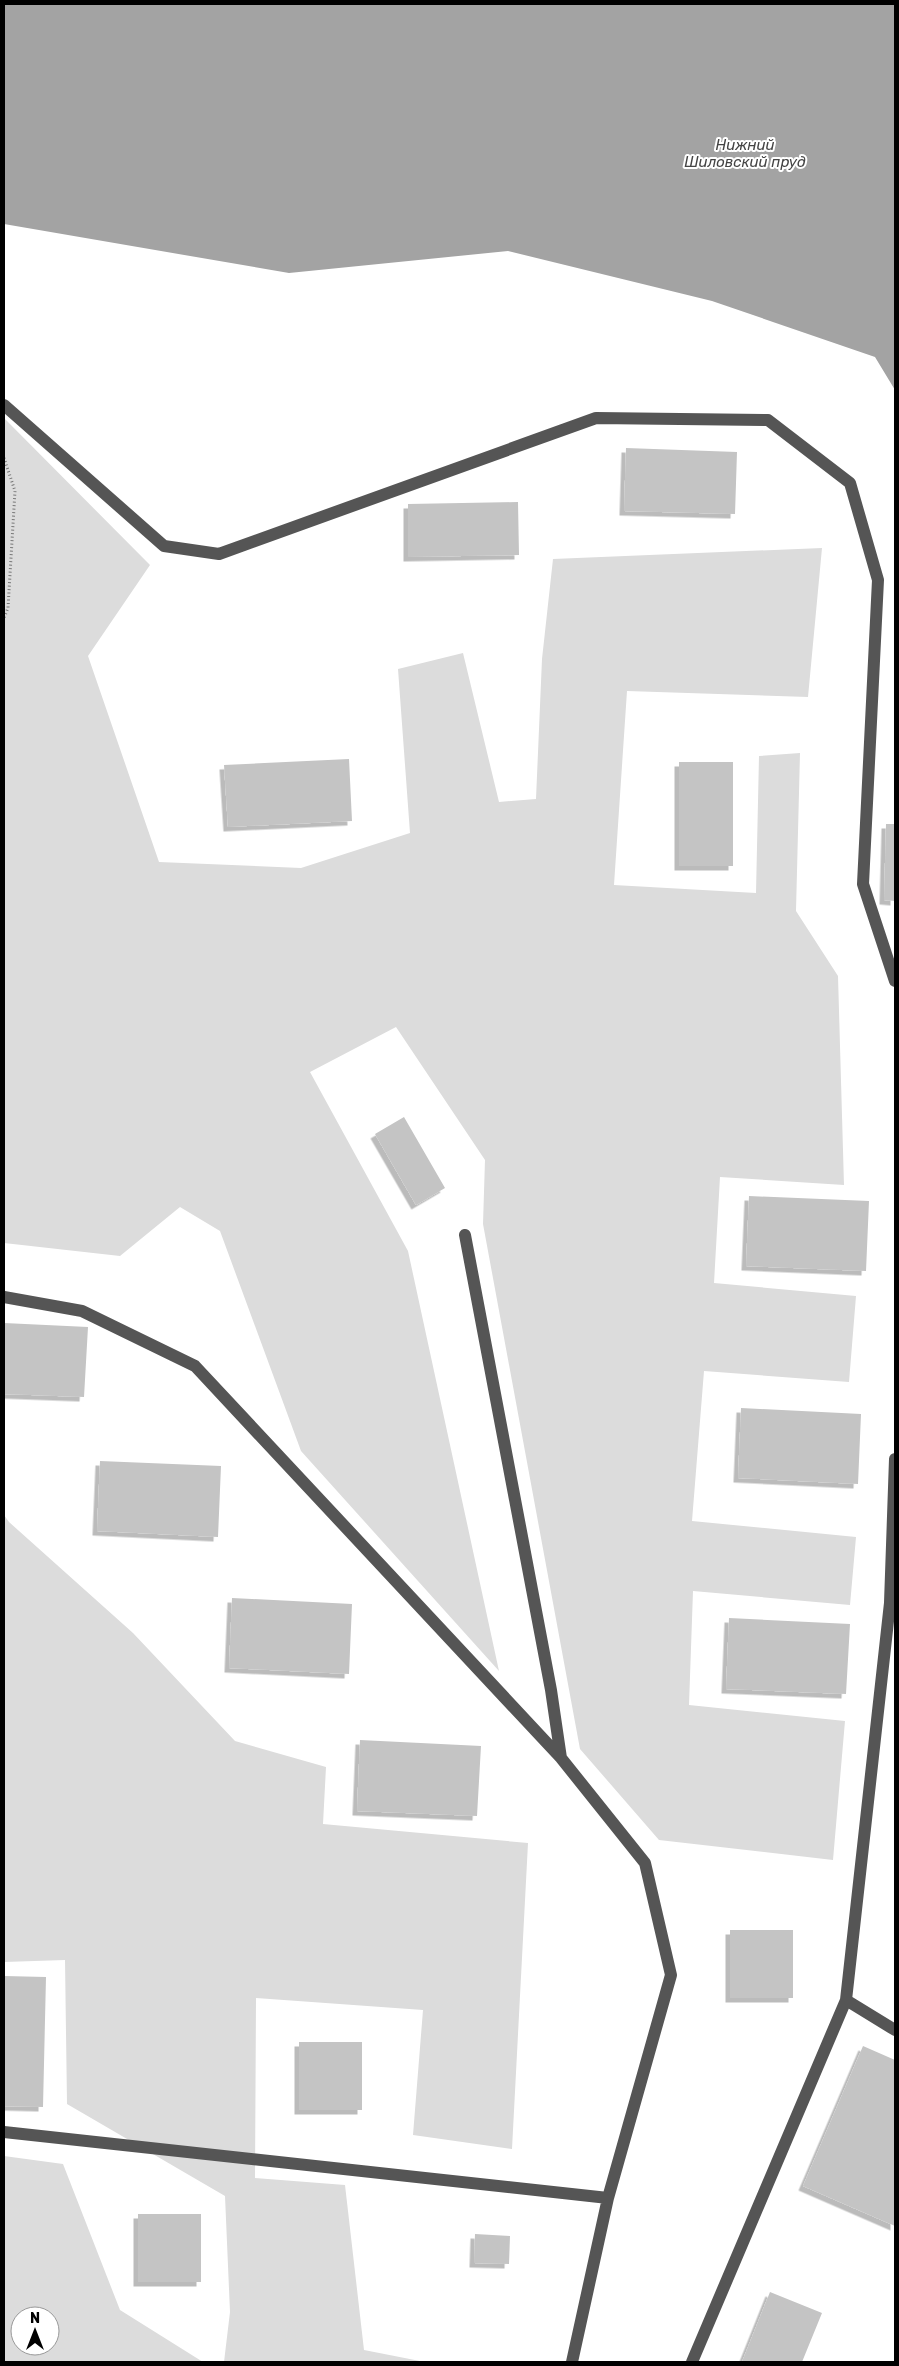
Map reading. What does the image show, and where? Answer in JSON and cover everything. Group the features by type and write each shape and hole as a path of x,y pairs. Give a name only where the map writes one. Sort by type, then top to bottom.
{"lane":[{"path":"4,405 164,546 219,554 596,418 768,420 850,484 878,580 863,884 895,982"},
{"path":"465,1235 549,1680 561,1758"},
{"path":"4,1297 82,1311 196,1366 561,1758 645,1863 672,1975 608,2198 572,2362"},
{"path":"692,2362 846,2000 890,1603 895,1459"},
{"path":"846,2000 895,2030"},
{"path":"4,2132 608,2198"}],"path":[{"path":"4,458 15,492 8,608 4,618"}],"shaded area":[{"path":"4,418 150,565 88,656 159,862 301,868 410,833 398,669 463,653 499,802 536,799 542,659 553,559 822,548 808,697 627,691 614,885 756,893 759,756 800,753 796,911 838,976 844,1185 720,1177 714,1283 856,1296 849,1382 704,1371 692,1521 856,1537 850,1605 693,1591 689,1705 845,1721 833,1860 659,1840 580,1749 483,1224 485,1160 396,1027 310,1072 408,1251 499,1671 301,1451 220,1231 180,1207 120,1256 4,1243"},
{"path":"4,1515 9,1522 133,1633 235,1741 326,1767 323,1824 528,1843 512,2149 413,2135 423,2010 256,1998 255,2178 345,2185 364,2350 425,2362 224,2362 230,2312 225,2196 67,2104 65,1960 4,1962"},
{"path":"4,2156 63,2164 120,2310 203,2362 4,2362"}],"water":[{"name":"Нижний Шиловский пруд","path":"4,4 895,4 895,390 875,357 712,301 508,251 289,273 4,224"}],"building":[{"path":"626,448 737,452 735,514 624,511"},
{"path":"518,502 519,555 408,557 408,504"},
{"path":"349,759 352,821 228,827 224,765"},
{"path":"679,762 733,762 733,866 679,866"},
{"path":"886,824 895,824 895,901 884,900"},
{"path":"404,1117 445,1188 416,1205 375,1134"},
{"path":"749,1196 869,1201 866,1271 746,1266"},
{"path":"4,1323 88,1327 84,1397 4,1394"},
{"path":"741,1408 861,1414 858,1484 738,1478"},
{"path":"100,1461 221,1466 218,1537 97,1531"},
{"path":"232,1598 352,1604 349,1674 229,1668"},
{"path":"729,1618 850,1624 846,1694 726,1689"},
{"path":"360,1740 481,1746 477,1816 357,1811"},
{"path":"730,1930 793,1930 793,1998 730,1998"},
{"path":"4,1976 46,1977 43,2107 4,2106"},
{"path":"299,2042 362,2042 362,2110 299,2110"},
{"path":"863,2046 895,2060 895,2226 803,2186"},
{"path":"138,2214 201,2214 201,2282 138,2282"},
{"path":"475,2234 510,2236 509,2264 474,2263"},
{"path":"770,2292 822,2313 802,2362 742,2362"}]}
